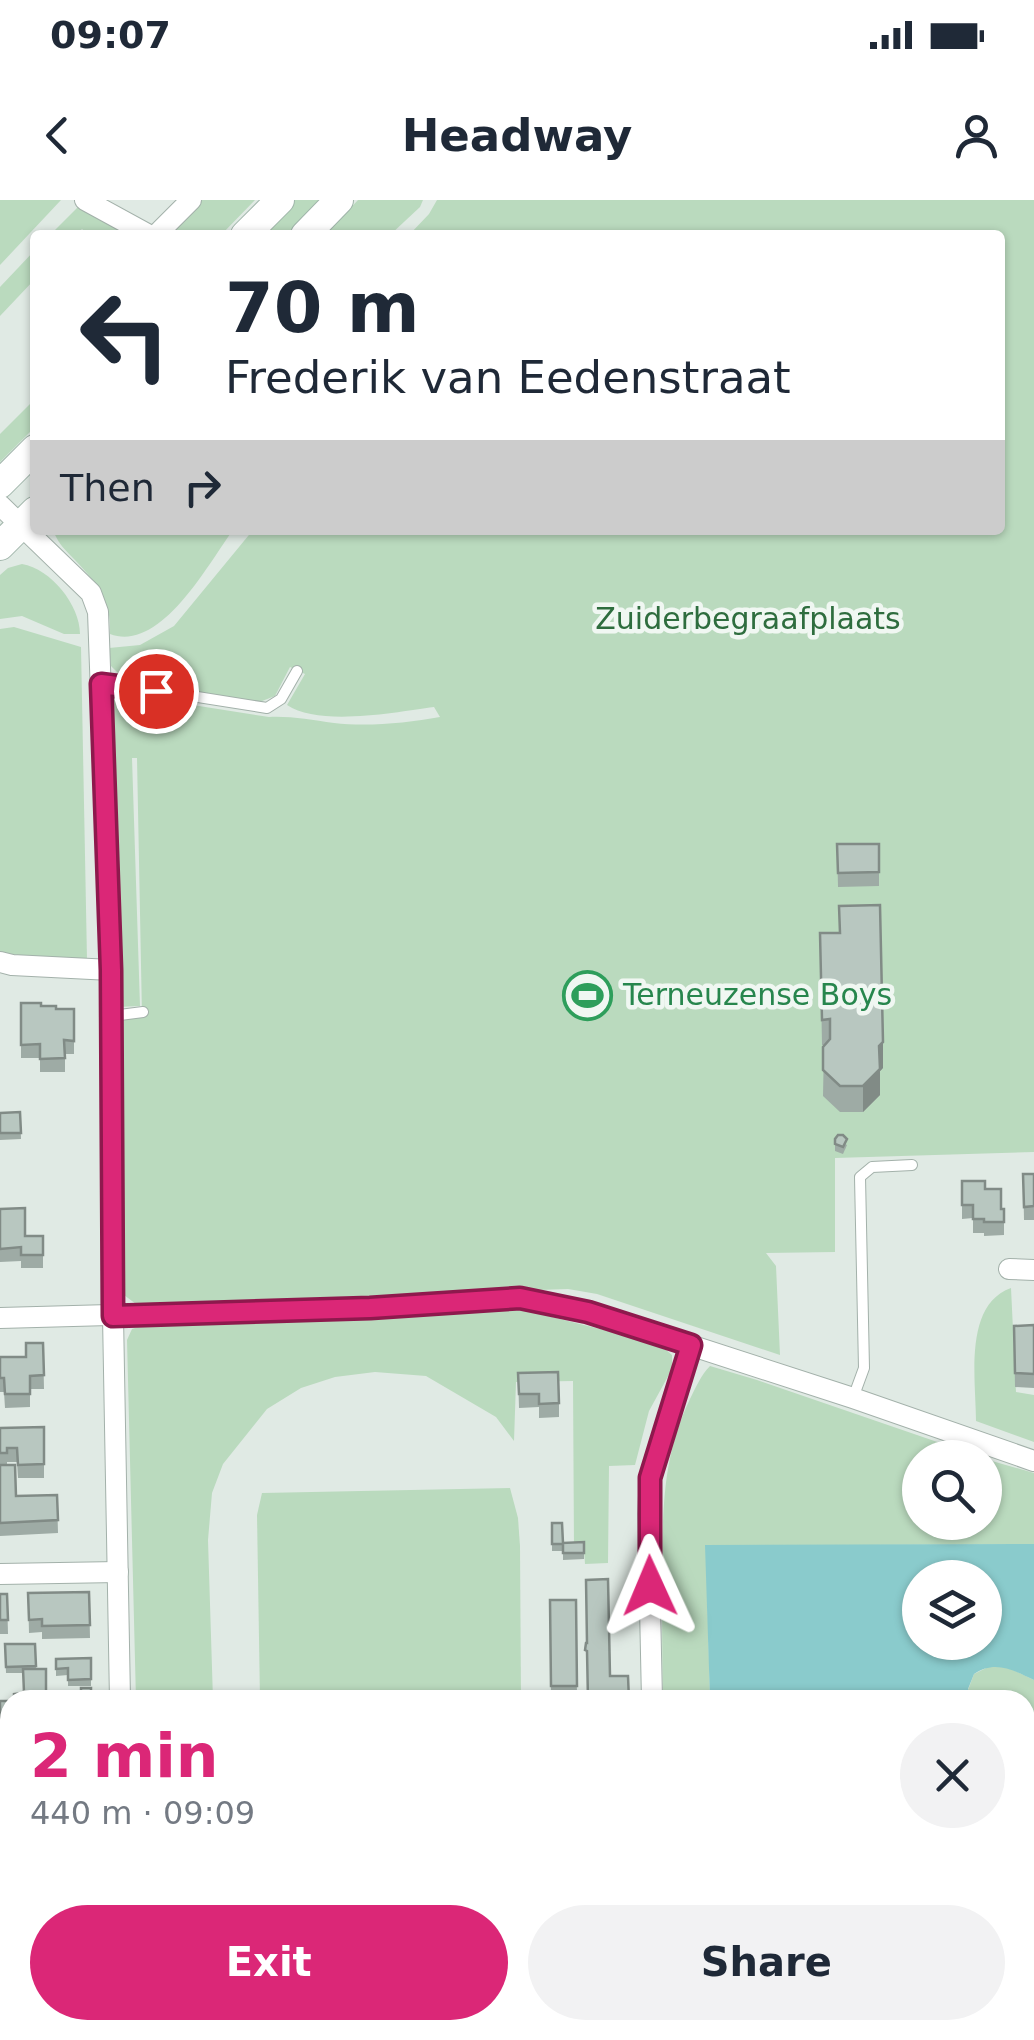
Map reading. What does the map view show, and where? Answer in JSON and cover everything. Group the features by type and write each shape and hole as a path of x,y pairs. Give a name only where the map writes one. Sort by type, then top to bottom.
{"main road":[{"path":"250,230 280,200"},
{"path":"310,230 339,200"},
{"path":"0,484 30,453"},
{"path":"0,546 28,518"}],"street":[{"path":"85,200 143,230"},
{"path":"158,230 191,200"},
{"path":"0,505 28,518"},
{"path":"42,535 91,593 98,612 111,970 120,1690"},
{"path":"0,962 111,970"},
{"path":"1009,1269 1034,1270"},
{"path":"0,1318 370,1308 520,1298 588,1312 1034,1462"},
{"path":"652,1690 650,1478 691,1345"},
{"path":"0,1574 118,1572"}],"lane":[{"path":"101,684 267,708 281,699 298,670"},
{"path":"111,1016 143,1012"},
{"path":"853,1398 864,1368 860,1177 872,1167 909,1162"}],"green space":[{"path":"0,200 61,200 30,230 0,265"},
{"path":"195,200 255,200 226,230 153,230"},
{"path":"295,200 322,200 293,230 266,230"},
{"path":"358,200 423,200 395,230 330,230"},
{"name":"Terneuzense Boys","path":"437,200 1034,200 1034,1152 835,1158 835,1252 766,1253 776,1266 780,1355 597,1294 568,1289 136,1304 124,1295 117,1020 142,1016 137,758 132,758 140,1006 118,1007 109,700 115,693 269,717 347,724 387,724 440,717 434,707 338,717 301,712 287,705 305,674 290,667 275,696 257,703 124,679 111,666 109,648 140,645 174,626 249,535 1005,535 1005,230 414,230"},
{"path":"80,205 145,230 55,230"},
{"path":"30,255 30,284 0,316 0,287"},
{"path":"30,404 30,432 0,462 0,434"},
{"path":"55,535 230,535 181,602 147,631 129,636 110,634 108,610 100,591"},
{"path":"22,564 43,573 62,590 75,612 80,634 64,634 22,616 0,619 0,575"},
{"path":"14,627 81,647 87,959 0,953 0,629"},
{"path":"1011,1288 1016,1392 1034,1395 1034,1442 976,1421 974,1366 979,1327 985,1310"},
{"path":"520,1309 665,1349 672,1355 672,1369 649,1411 635,1465 609,1466 608,1563 585,1564 584,1549 574,1549 573,1381 516,1382 514,1441 496,1417 426,1376 375,1372 335,1377 301,1388 267,1409 223,1464 212,1493 208,1540 213,1690 136,1690 127,1340 132,1329 144,1325"},
{"path":"710,1366 932,1440 902,1440 902,1540 1002,1540 1002,1464 1034,1473 1034,1544 706,1546 710,1690 663,1690 663,1523 666,1481 681,1420"},
{"path":"510,1488 520,1546 521,1690 260,1690 257,1515 262,1493"},
{"path":"1005,1666 1034,1680 1034,1690 968,1690 974,1674 988,1667"}],"water":[{"path":"1034,1544 1034,1680 1004,1668 989,1668 974,1674 968,1690 710,1690 705,1545"}],"building":[{"path":"837,844 879,844 879,872 838,873"},
{"path":"880,905 880,1069 863,1086 840,1086 823,1070 823,1047 830,1039 830,1019 822,1020 820,933 840,933 839,906"},
{"path":"21,1003 74,1009 74,1041 64,1040 65,1058 40,1059 40,1044 21,1045"},
{"path":"20,1112 21,1133 0,1133 0,1113"},
{"path":"838,1135 847,1139 843,1147 835,1144"},
{"path":"1023,1174 1034,1174 1034,1206 1024,1207"},
{"path":"962,1181 985,1181 985,1189 1001,1189 1004,1222 973,1219 973,1205 962,1205"},
{"path":"25,1208 25,1236 43,1236 43,1255 21,1255 21,1247 0,1249 0,1209"},
{"path":"1034,1325 1034,1374 1015,1373 1014,1326"},
{"path":"26,1343 43,1343 44,1375 30,1376 30,1394 5,1394 0,1357 26,1357"},
{"path":"558,1372 559,1403 539,1404 539,1394 519,1394 518,1373"},
{"path":"44,1427 44,1464 18,1465 17,1448 0,1453 0,1428"},
{"path":"0,1465 15,1465 16,1496 57,1495 58,1520 0,1523"},
{"path":"552,1523 562,1523 563,1543 584,1542 584,1553 563,1553 563,1544 552,1544"},
{"path":"608,1579 610,1676 628,1676 629,1690 588,1690 586,1580"},
{"path":"89,1592 90,1625 42,1626 42,1619 29,1620 28,1593"},
{"path":"0,1594 7,1594 8,1620 0,1620"},
{"path":"550,1600 576,1600 577,1686 551,1686"},
{"path":"5,1644 35,1644 36,1666 6,1667"},
{"path":"91,1658 91,1679 68,1680 68,1668 56,1669 56,1659"},
{"path":"23,1669 46,1669 46,1690 24,1690"}],"place":[{"name":"Terneuzense Boys","path":"588,995"}],"route":[{"path":"156,691 101,684 111,970 113,1316 370,1308 520,1298 588,1312 691,1345 650,1478 650,1586"}],"park label":[{"name":"Zuiderbegraafplaats","path":"748,619"}]}
